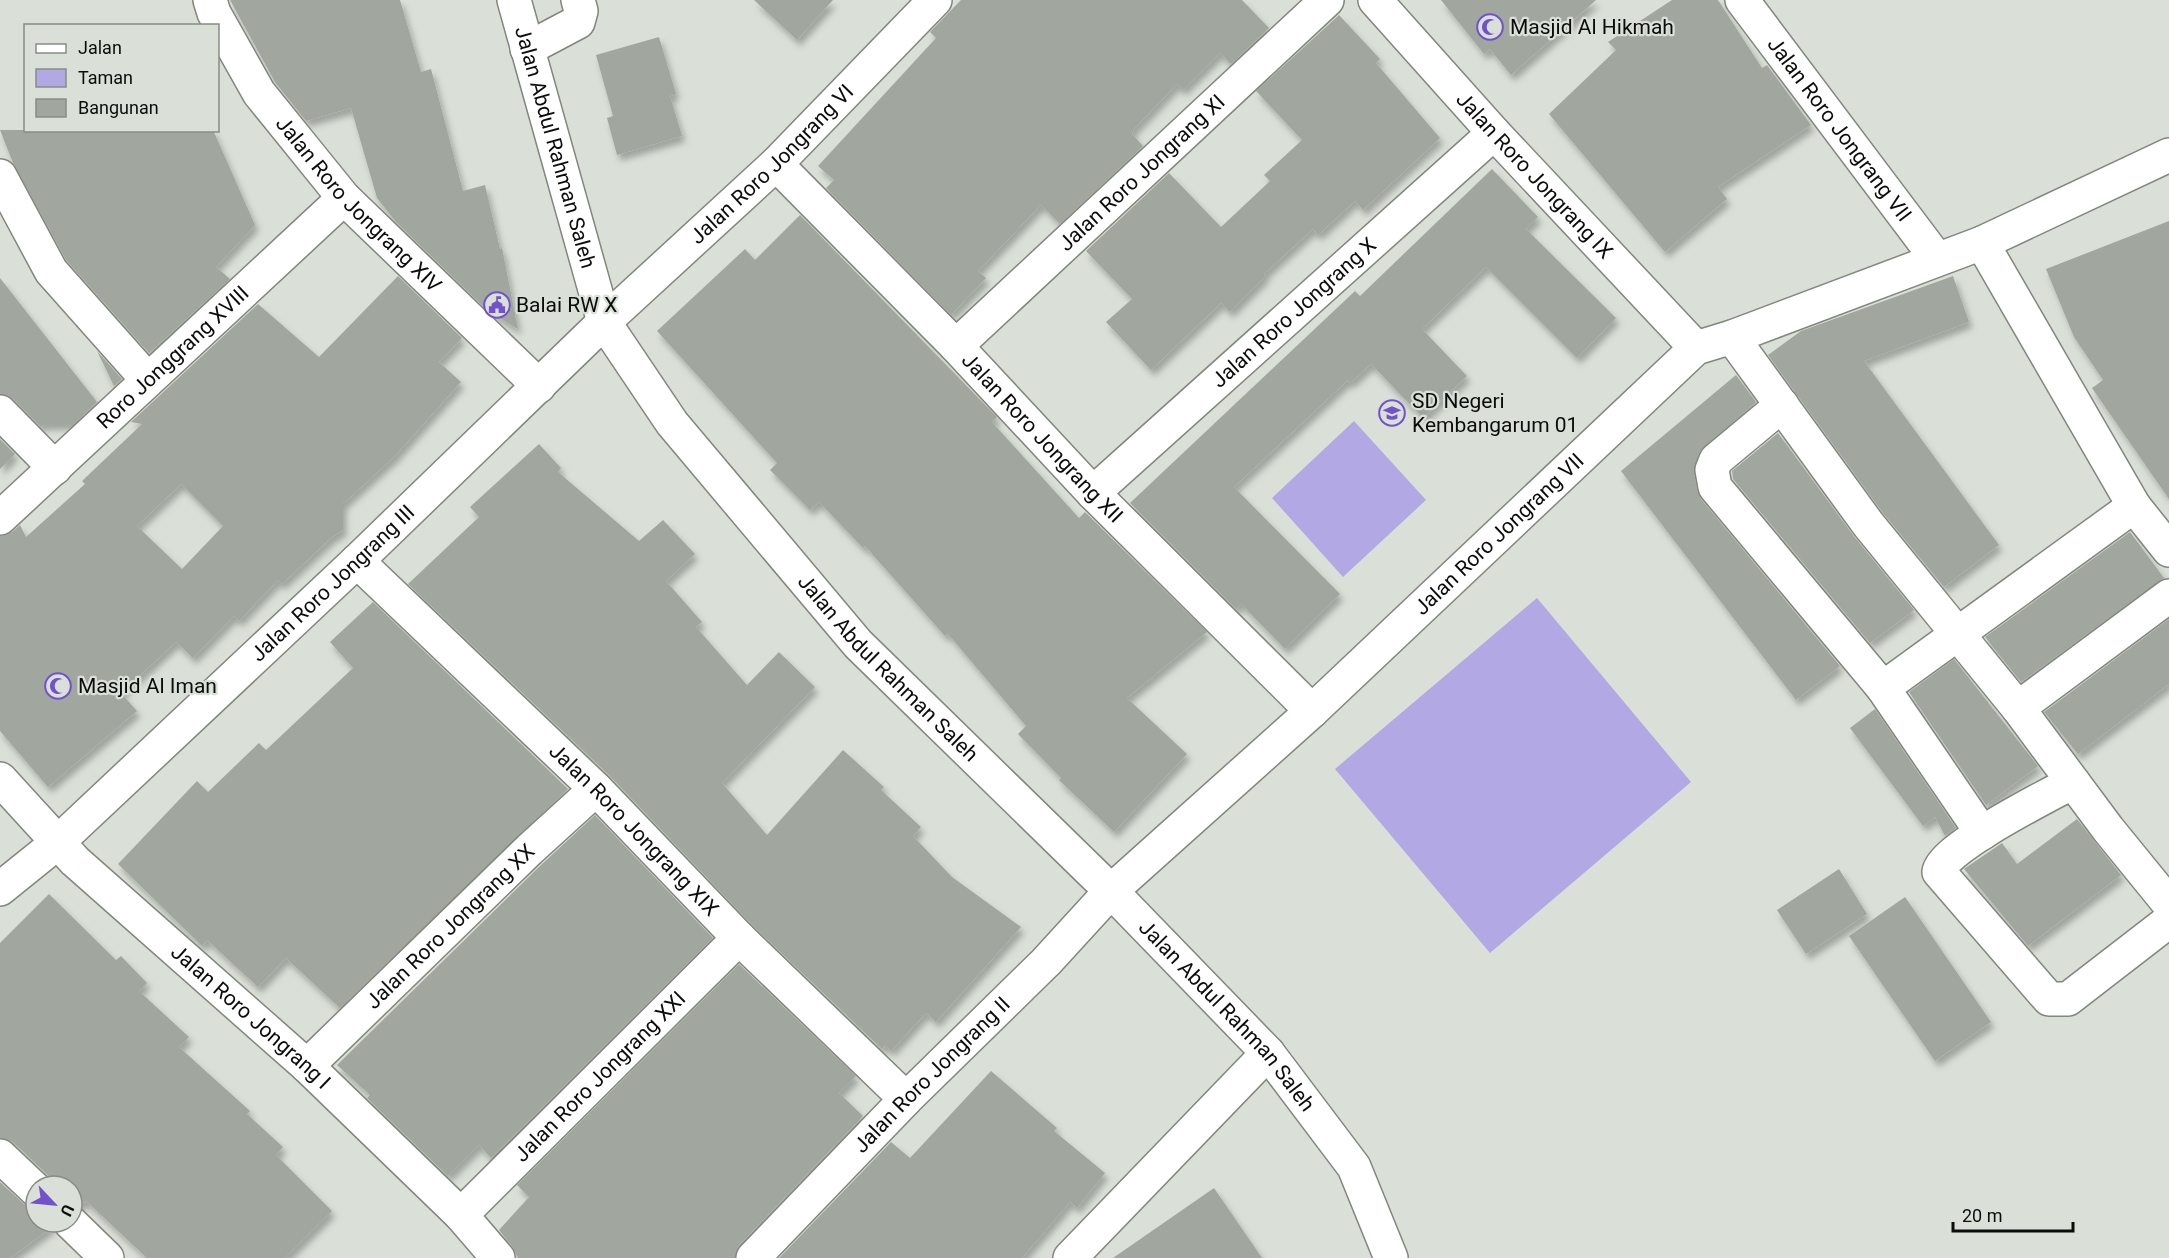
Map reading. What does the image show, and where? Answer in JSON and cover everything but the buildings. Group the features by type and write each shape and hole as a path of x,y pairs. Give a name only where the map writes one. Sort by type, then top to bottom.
{"street":[{"name":"Jalan Roro Jongrang XIV","path":"210,0 214,13 259,93 344,198 539,386"},
{"name":"Jalan Abdul Rahman Saleh","path":"514,0 604,322 672,423 858,644 1110,891 1268,1053 1354,1167 1391,1258"},
{"path":"527,49 578,22 581,10 578,0"},
{"name":"Jalan Roro Jongrang VI","path":"604,322 776,164 935,0"},
{"name":"Jalan Roro Jongrang XI","path":"956,346 1327,0"},
{"name":"Jalan Roro Jongrang IX","path":"1375,0 1494,133 1696,348"},
{"name":"Jalan Roro Jongrang VII","path":"1742,0 1937,259"},
{"name":"Jalan Roro Jongrang X","path":"1093,493 1494,133"},
{"name":"Jalan Roro Jongrang VII","path":"1110,891 1312,711 1696,348 1732,338 1982,243 2169,154"},
{"name":"Jalan Roro Jongrang XII","path":"776,164 956,346 1093,493 1312,711"},
{"path":"0,176 51,271 147,380"},
{"name":"Roro Jonggrang XVIII","path":"0,518 344,198"},
{"path":"1982,243 2134,506 2167,543"},
{"name":"Jalan Roro Jongrang III","path":"0,889 57,843 357,561 604,322"},
{"path":"1732,338 1868,524 1958,631 2169,904"},
{"path":"1782,405 1716,460 1712,471 1715,487 1883,688 1982,833"},
{"path":"0,412 55,468"},
{"path":"1883,688 1958,631 2134,506"},
{"name":"Jalan Roro Jongrang XIX","path":"357,561 596,789 740,938 906,1099"},
{"path":"2018,708 2169,596"},
{"name":"Jalan Roro Jongrang I","path":"0,779 57,843 307,1066 461,1215 498,1258"},
{"path":"2073,782 1982,833 1943,861 1939,872 2049,999 2068,999 2169,921"},
{"name":"Jalan Roro Jongrang XX","path":"307,1066 529,850 596,789"},
{"name":"Jalan Roro Jongrang II","path":"753,1258 906,1099 1046,962 1110,891"},
{"name":"Jalan Roro Jongrang XXI","path":"461,1215 740,938"},
{"path":"1070,1258 1268,1053"},
{"path":"0,1156 24,1179"},
{"path":"82,1234 107,1258"}],"green space":[{"path":"1354,421 1426,500 1343,577 1272,498"},
{"path":"1537,598 1691,782 1490,953 1335,769"}],"place":[{"name":"Masjid Al Hikmah","path":"1490,27"},
{"name":"Balai RW X","path":"497,305"},
{"name":"SD Negeri Kembangarum 01","path":"1392,413"},
{"name":"Masjid Al Iman","path":"58,686"}]}
